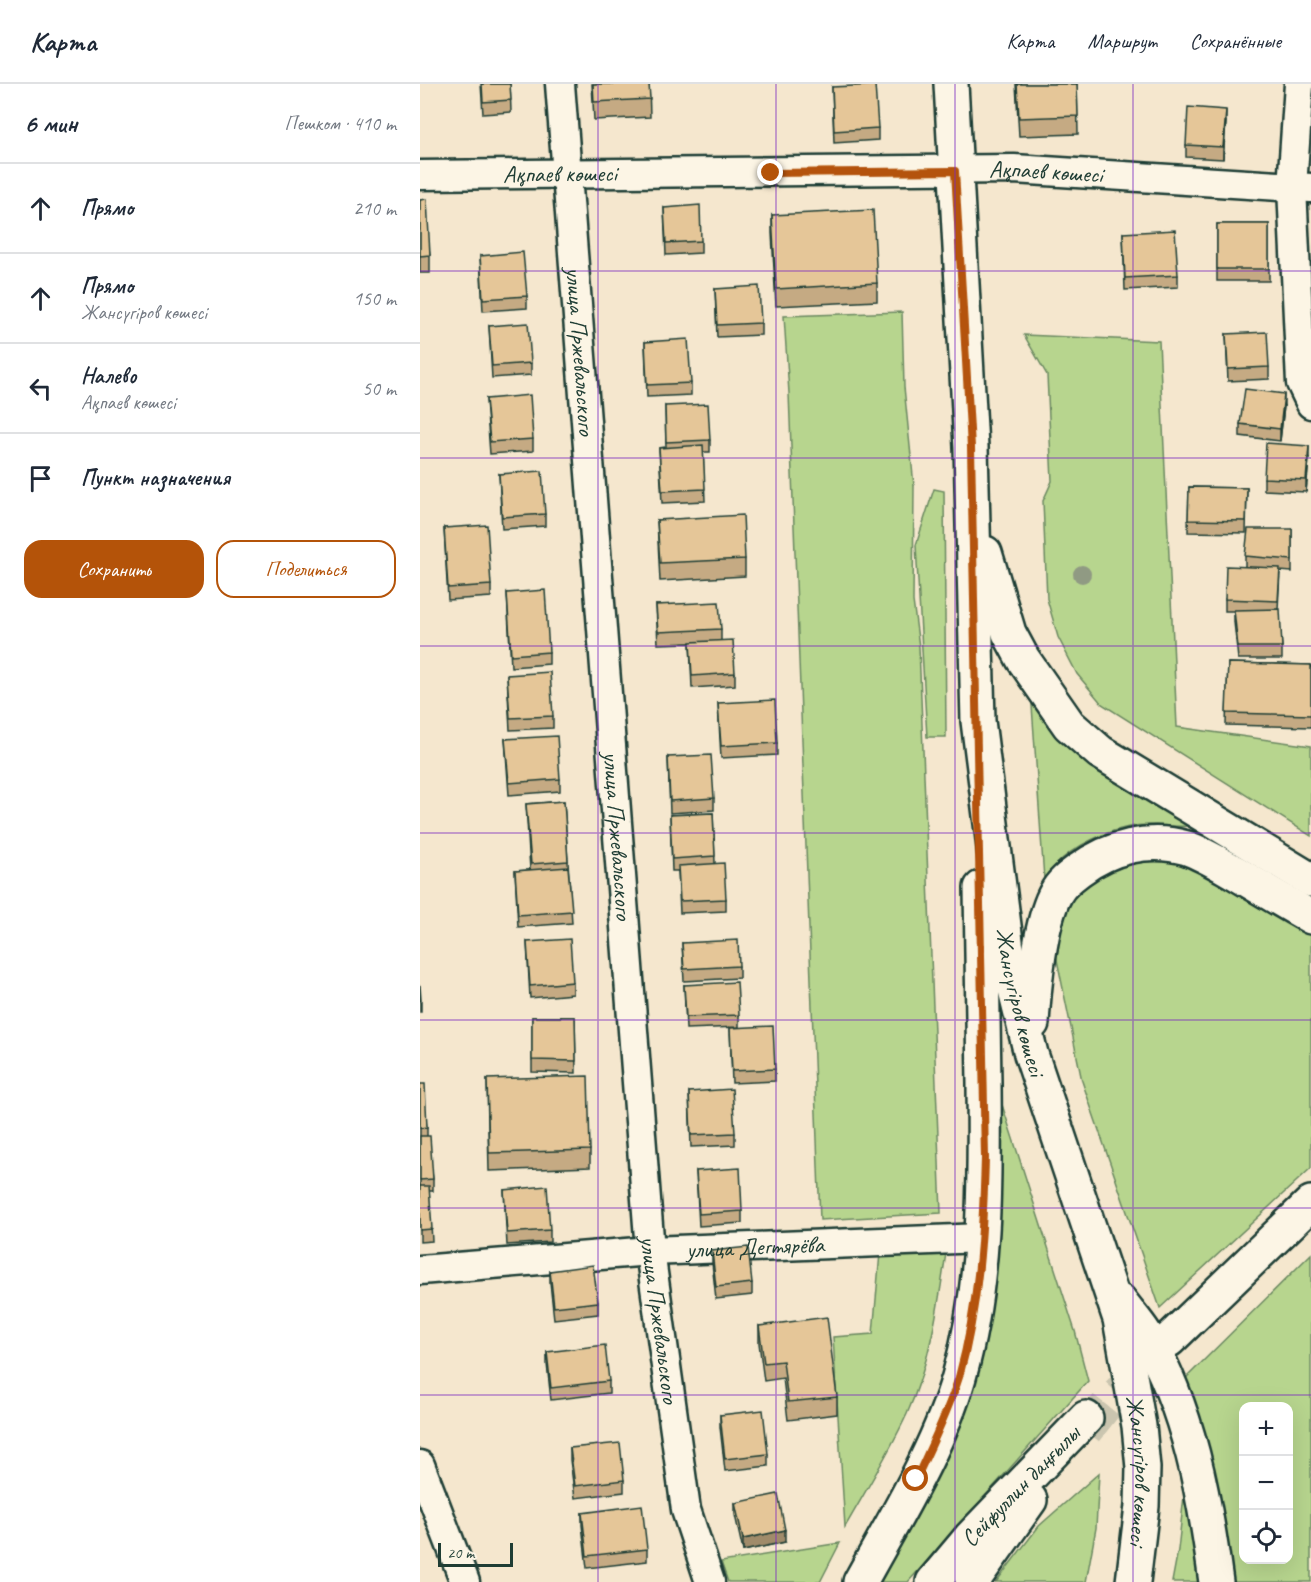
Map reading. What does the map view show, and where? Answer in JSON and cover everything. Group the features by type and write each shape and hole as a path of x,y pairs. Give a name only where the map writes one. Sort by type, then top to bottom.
{"main road":[{"name":"Жансүгіров көшесі","path":"951,84 971,447 978,721 1009,965 1031,1054 1120,1320 1139,1426 1143,1468 1142,1506 1133,1582"},
{"path":"972,506 1009,633 1023,659 1069,725 1100,752 1311,880"},
{"path":"860,1582 916,1479 940,1426 958,1378 979,1274 985,1158 978,721"},
{"path":"1031,1054 1036,976 1049,909 1057,891 1068,878 1105,854 1132,845 1157,843 1187,848 1311,917"},
{"path":"1169,1340 1311,1203"},
{"path":"1109,1287 1144,1334 1178,1404 1209,1525 1216,1582"},
{"name":"Сейфуллин даңғылы","path":"933,1582 970,1538 1086,1424 972,1582"}],"street":[{"name":"улица Пржевальского","path":"560,84 650,1251 686,1510 710,1582"},
{"path":"1299,84 1302,187 1301,383 1311,404"},
{"name":"Ақпаев көшесі","path":"420,175 1014,169 1302,187"},
{"name":"улица Дегтярёва","path":"420,1270 650,1251 982,1238"},
{"path":"420,1465 465,1582"}],"green space":[{"path":"902,312 904,387 914,486 913,601 919,647 941,1213 820,1220 789,393 784,316"},
{"path":"1024,335 1159,341 1177,727 1311,746 1311,836 1102,704 1077,674 1058,637 1047,599 1043,501 1052,481 1047,375"},
{"path":"934,489 944,491 946,737 927,737 916,545"},
{"path":"1031,691 1195,826 1149,825 1114,831 1072,851 1060,860 1044,879"},
{"path":"1161,855 1202,869 1311,934 1311,1168 1160,1308 1082,1081 1055,950 1063,906 1073,889 1116,861"},
{"path":"997,1089 1075,1331 1088,1381 908,1582 871,1582 945,1437"},
{"path":"880,1253 946,1253 932,1335 915,1395 893,1443 845,1527 833,1337 873,1334"},
{"path":"1311,1254 1311,1582 1232,1582 1211,1464 1185,1379"},
{"path":"1099,1473 1096,1528 1086,1582 996,1582 1039,1526"},
{"path":"1185,1487 1202,1582 1172,1582"},
{"path":"840,1543 820,1582 728,1582 721,1562"}],"building":[{"path":"482,84 510,84 511,100 483,102"},
{"path":"593,84 649,84 650,99 594,102"},
{"path":"1017,84 1077,84 1078,116 1019,118"},
{"path":"875,85 878,128 834,131 832,87"},
{"path":"1188,107 1226,110 1223,147 1186,145"},
{"path":"427,199 430,255 420,256 420,200"},
{"path":"700,205 701,241 666,243 664,208"},
{"path":"873,210 877,283 776,289 772,215"},
{"path":"1217,224 1269,224 1269,269 1217,269"},
{"path":"1175,230 1178,275 1125,278 1123,233"},
{"path":"523,252 527,296 483,299 480,256"},
{"path":"759,286 761,323 717,325 715,289"},
{"path":"528,323 531,363 492,366 489,326"},
{"path":"1267,332 1269,367 1228,369 1226,334"},
{"path":"688,339 691,383 647,385 645,342"},
{"path":"1245,389 1284,394 1280,429 1240,424"},
{"path":"530,395 533,439 490,442 486,399"},
{"path":"708,404 710,440 666,442 665,406"},
{"path":"1266,443 1309,446 1306,480 1264,478"},
{"path":"703,445 705,489 662,491 659,448"},
{"path":"542,471 545,514 502,517 499,474"},
{"path":"1189,487 1247,488 1246,521 1188,520"},
{"path":"743,515 745,559 660,563 657,520"},
{"path":"487,525 491,585 448,588 444,528"},
{"path":"1248,529 1292,529 1292,560 1245,556"},
{"path":"1226,566 1280,568 1278,601 1225,599"},
{"path":"545,590 549,652 511,655 507,593"},
{"path":"719,602 721,629 658,632 656,605"},
{"path":"1280,609 1282,647 1238,647 1234,610"},
{"path":"733,640 735,673 692,676 690,642"},
{"path":"1228,663 1311,665 1311,715 1226,713"},
{"path":"550,672 553,716 510,718 507,675"},
{"path":"775,700 777,743 721,746 718,703"},
{"path":"557,736 560,779 509,783 505,739"},
{"path":"711,755 714,798 670,801 668,757"},
{"path":"564,801 568,861 531,864 526,804"},
{"path":"713,813 715,856 672,859 670,815"},
{"path":"724,863 726,899 680,901 678,866"},
{"path":"568,867 572,911 518,915 515,871"},
{"path":"570,939 573,982 530,986 527,942"},
{"path":"738,940 739,966 684,969 682,943"},
{"path":"737,982 739,1015 686,1017 684,985"},
{"path":"532,1017 575,1017 576,1061 532,1060"},
{"path":"773,1026 775,1069 732,1071 730,1028"},
{"path":"588,1076 590,1150 489,1153 487,1079"},
{"path":"420,1084 425,1084 427,1127 420,1128"},
{"path":"732,1089 735,1133 691,1135 689,1092"},
{"path":"420,1136 430,1136 433,1179 420,1180"},
{"path":"740,1168 742,1211 699,1214 696,1171"},
{"path":"420,1186 429,1186 432,1229 420,1230"},
{"path":"547,1186 550,1230 507,1233 504,1190"},
{"path":"748,1247 752,1283 716,1287 712,1251"},
{"path":"593,1265 598,1302 554,1307 550,1271"},
{"path":"827,1317 837,1397 788,1402 783,1361 764,1363 759,1326"},
{"path":"605,1345 609,1381 551,1388 547,1352"},
{"path":"763,1410 768,1454 725,1459 720,1415"},
{"path":"620,1443 624,1480 575,1486 570,1448"},
{"path":"778,1494 785,1530 743,1539 735,1503"},
{"path":"642,1505 647,1549 587,1556 582,1513"}],"tunnel":[{"path":"1086,1431 1109,1402 1147,1363"}],"route":[{"path":"771,173 955,171 971,447 985,1158 982,1238 972,1316 958,1378 940,1426 916,1479"}]}
